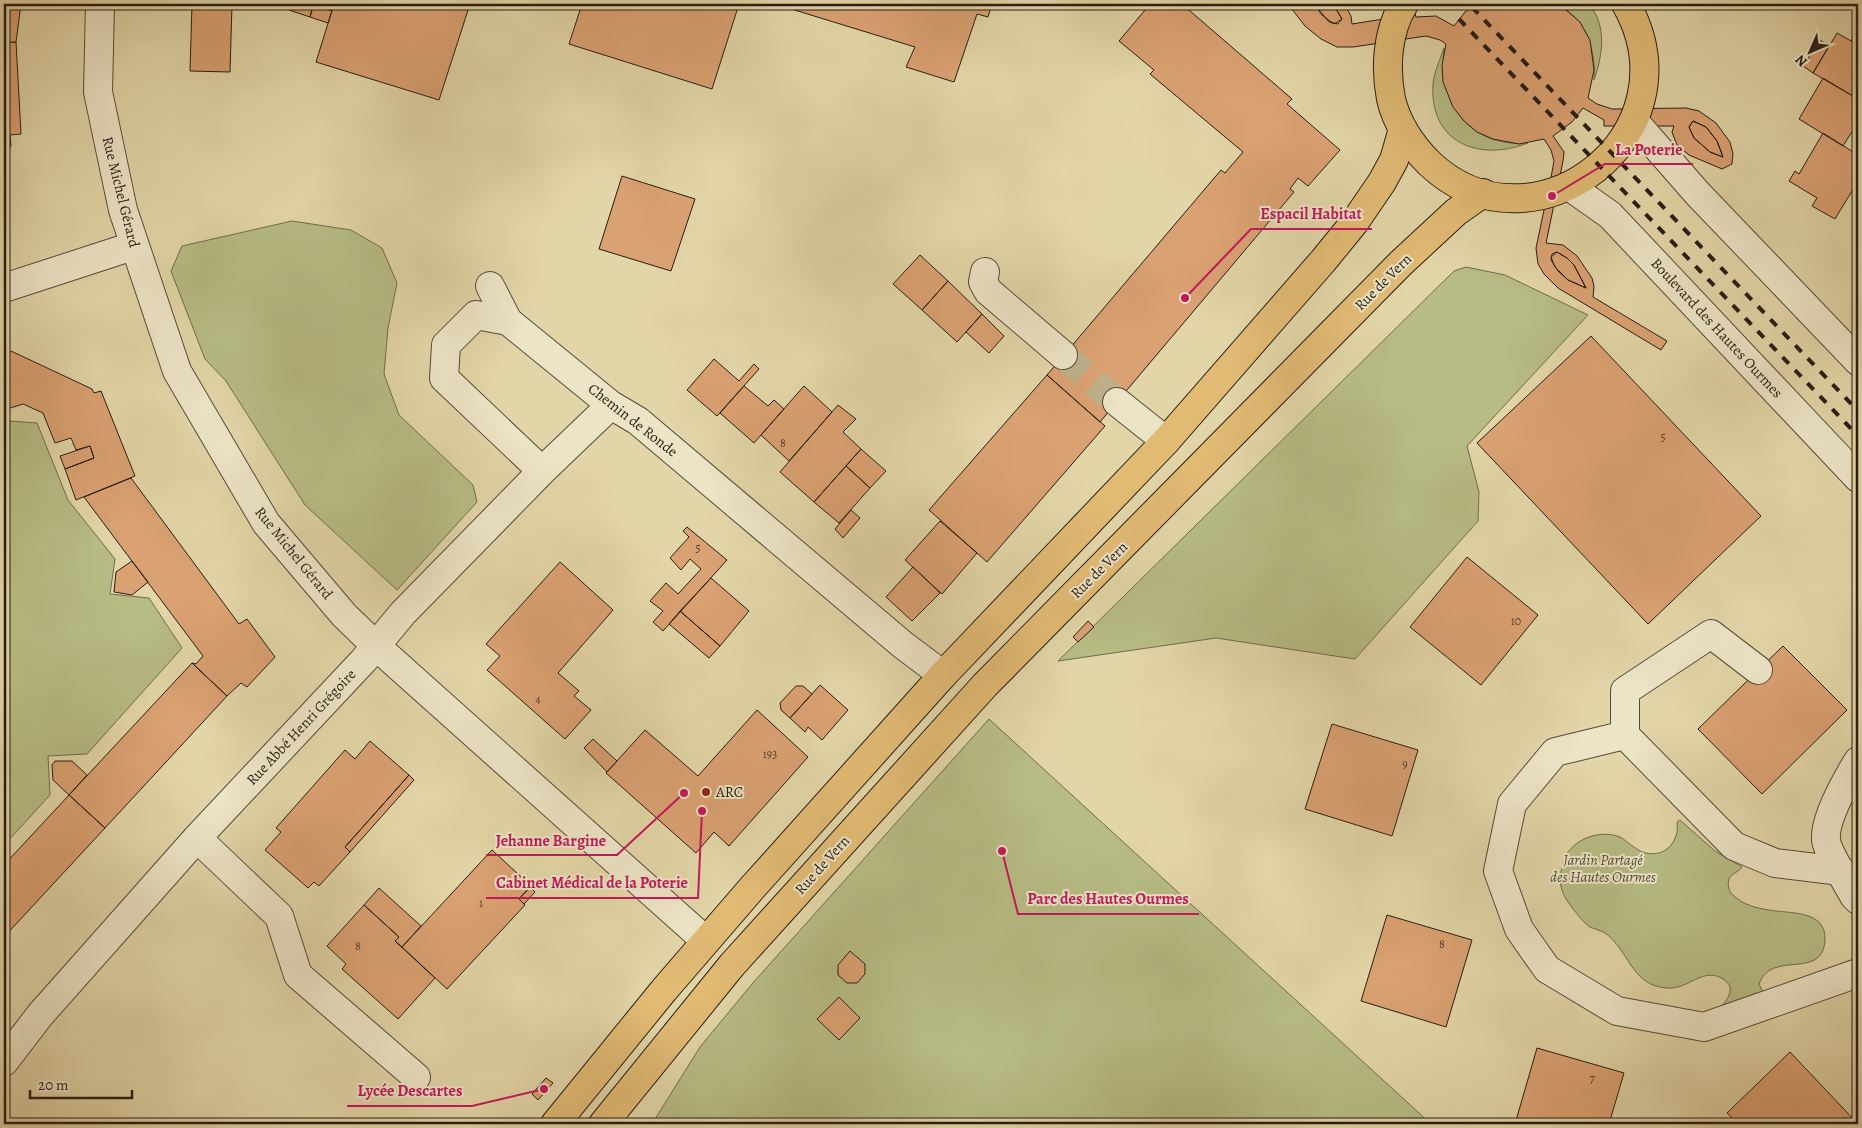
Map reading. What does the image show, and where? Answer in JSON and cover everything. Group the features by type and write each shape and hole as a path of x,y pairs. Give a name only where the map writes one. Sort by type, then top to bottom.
{"main road":[{"path":"1402,4 1392,35 1388,59 1388,84 1393,107 1403,130 1417,151 1436,170 1458,184 1483,193 1505,197 1527,197 1548,194 1590,175 1608,160 1622,142 1634,121 1642,95 1645,68 1642,42 1634,17 1626,4"},
{"path":"555,1124 706,941 944,675 1166,441 1293,296 1354,223 1394,160 1403,130"},
{"name":"Rue de Vern","path":"603,1124 732,965 985,685 1401,263 1456,212 1483,193"},
{"path":"706,941 732,965"}],"street":[{"name":"Rue Michel Gérard","path":"100,4 98,92 123,210 133,246 177,371 266,523 344,615 376,646 706,941"},
{"path":"1634,121 1698,194 1858,360"},
{"name":"Boulevard des Hautes Ourmes","path":"1569,186 1610,215 1858,478"},
{"path":"4,288 133,246"},
{"path":"985,272 983,282 988,291 1064,355"},
{"path":"490,286 508,322"},
{"name":"Chemin de Ronde","path":"542,471 444,378 446,345 476,316 508,322 611,405 638,421 903,645 944,675"},
{"path":"1117,402 1166,441"},
{"name":"Rue Abbé Henri Grégoire","path":"4,1062 40,1015 197,838 376,646 403,614 542,471 611,405"},
{"path":"1758,670 1711,634 1625,691 1625,736 1734,846 1775,863 1841,871"},
{"path":"1625,736 1555,752 1512,804 1498,871 1519,929 1547,969 1617,1011 1704,1027 1858,973"},
{"path":"1858,761 1843,786 1831,814 1826,841 1858,900"},
{"path":"197,838 279,916 298,975 416,1077"}],"green space":[{"path":"1559,4 1589,4 1595,13 1599,22 1602,41 1600,60 1594,80 1593,57 1587,37 1576,19"},
{"path":"1444,48 1443,68 1446,86 1452,103 1461,118 1489,138 1507,143 1528,143 1492,150 1475,148 1461,143 1448,134 1439,121 1434,104 1433,84"},
{"path":"292,221 351,230 382,248 397,283 388,328 384,374 399,415 473,485 477,502 397,590 305,505 226,381 205,359 171,271 182,246"},
{"path":"1466,267 1505,275 1588,315 1467,446 1479,492 1478,521 1355,659 1216,638 1058,661 1454,271"},
{"path":"4,422 37,423 68,500 115,559 110,594 149,598 182,648 87,754 48,756 50,795 7,842 4,842"},
{"path":"989,719 1431,1124 652,1124 700,1047 752,984"},
{"name":"Jardin Partagé des Hautes Ourmes","path":"1680,820 1715,851 1742,867 1728,881 1732,894 1738,899 1759,908 1805,915 1820,923 1824,931 1825,941 1822,953 1815,960 1774,968 1765,974 1759,984 1766,998 1718,1010 1727,999 1730,987 1723,979 1716,976 1702,977 1675,988 1656,986 1647,982 1634,969 1610,937 1588,925 1568,902 1562,891 1560,882 1563,863 1569,851 1581,841 1596,835 1612,835 1620,837 1642,852 1660,853 1674,841 1677,822"}],"building":[{"path":"4,4 21,4 16,42 4,43"},
{"path":"192,4 232,4 230,72 190,71"},
{"path":"291,4 314,4 310,17 289,10"},
{"path":"334,4 470,4 439,100 316,62"},
{"path":"582,4 739,4 712,89 569,44"},
{"path":"775,4 992,4 988,17 977,14 954,82 906,67 915,47"},
{"path":"1150,4 1182,4 1292,99 1287,104 1340,150 1308,186 1298,178 1290,189 1294,192 1100,422 1047,375 1221,170 1225,173 1243,152 1150,74 1154,70 1119,41"},
{"path":"1288,4 1314,4 1322,15 1334,24 1342,19 1333,4 1344,4 1351,16 1352,24 1415,14 1416,17 1436,16 1454,26 1465,12 1477,4 1559,4 1580,22 1590,40 1594,70 1588,98 1597,104 1612,109 1686,108 1699,111 1716,123 1730,142 1733,154 1732,164 1722,169 1689,155 1677,145 1672,132 1674,126 1604,126 1604,120 1583,108 1572,122 1553,136 1564,152 1546,243 1563,245 1577,256 1592,278 1594,286 1593,297 1667,341 1661,350 1558,288 1544,274 1538,264 1536,248 1554,161 1551,150 1544,139 1519,144 1493,139 1477,132 1464,121 1453,107 1443,82 1442,65 1446,44 1426,36 1353,47 1337,47 1321,39 1305,26","holes":["1693,121 1706,127 1717,141 1723,157 1710,152 1694,138 1689,127","1557,252 1574,265 1586,288 1568,280 1558,271 1551,260 1552,254"]},
{"path":"1314,4 1333,4 1342,19 1338,24 1329,22"},
{"path":"313,5 332,11 328,23 310,17"},
{"path":"1858,28 1858,45 1851,41"},
{"path":"1837,33 1858,45 1858,99 1813,73"},
{"path":"1820,40 1829,46 1813,73 1803,66"},
{"path":"16,42 21,134 10,135 11,146 4,158 4,43"},
{"path":"1823,78 1858,99 1858,122 1843,146 1799,119"},
{"path":"1693,121 1706,127 1717,141 1723,157 1710,152 1694,138 1689,127"},
{"path":"1823,133 1858,155 1858,181 1835,219 1812,206 1817,198 1789,181 1795,171 1799,174"},
{"path":"622,176 695,199 671,271 599,249"},
{"path":"1557,252 1574,265 1586,288 1568,280 1555,267 1551,257"},
{"path":"920,255 948,281 922,310 893,284"},
{"path":"948,281 982,314 957,342 922,310"},
{"path":"982,314 1004,336 989,353 966,332"},
{"path":"1591,336 1761,516 1648,624 1477,443"},
{"path":"4,350 5,353 11,351 92,389 94,393 101,391 135,476 76,500 65,469 94,458 90,446 76,450 71,438 55,443 43,413 23,404 4,410"},
{"path":"714,359 739,381 754,364 759,369 717,416 687,390"},
{"path":"1047,375 1105,426 987,562 929,510"},
{"path":"744,386 768,406 774,400 784,409 754,443 720,413"},
{"path":"804,386 832,412 789,461 761,435"},
{"path":"838,405 856,419 843,432 861,449 814,502 780,472"},
{"path":"90,446 94,458 65,469 60,456"},
{"path":"861,449 886,471 870,488 846,466"},
{"path":"846,466 870,488 839,523 814,502"},
{"path":"131,478 239,624 247,619 275,657 247,687 241,683 227,696 192,663 196,664 203,656 84,497"},
{"path":"851,510 860,518 843,538 835,529"},
{"path":"940,521 977,553 942,594 905,560"},
{"path":"687,527 727,560 663,631 653,622 663,611 650,601 666,583 678,594 701,569 690,559 681,570 670,558 689,537 683,531"},
{"path":"1467,557 1538,615 1481,685 1410,627"},
{"path":"132,561 148,582 132,595 114,592 116,572"},
{"path":"560,562 613,610 558,673 579,691 574,696 591,710 565,739 487,670 500,656 486,644"},
{"path":"913,567 940,593 912,621 886,597"},
{"path":"711,578 749,611 720,646 680,611"},
{"path":"680,611 720,646 709,658 669,624"},
{"path":"1088,621 1094,627 1078,642 1073,637"},
{"path":"1783,646 1847,710 1762,794 1698,729"},
{"path":"192,663 227,696 105,828 69,795"},
{"path":"820,685 848,710 822,740 808,727 805,732 790,718"},
{"path":"796,686 803,686 812,694 790,718 781,710 780,703"},
{"path":"757,710 808,757 729,846 714,832 696,853 606,773 645,730 698,776"},
{"path":"1332,724 1418,750 1392,836 1305,809"},
{"path":"593,739 617,761 607,772 584,748"},
{"path":"370,741 409,775 345,847 350,852 319,886 314,882 308,888 265,850 281,832 276,828 345,750 355,759"},
{"path":"55,761 72,761 87,775 69,795 53,780 52,765"},
{"path":"409,775 414,780 350,852 345,847"},
{"path":"69,795 105,828 4,937 4,865"},
{"path":"492,850 531,886 519,899 525,905 447,989 402,947"},
{"path":"530,887 535,892 524,904 519,899"},
{"path":"379,888 421,926 402,947 395,941 399,937 364,905"},
{"path":"364,905 399,937 395,941 435,978 398,1019 342,969 346,964 327,946"},
{"path":"1387,915 1472,940 1446,1027 1361,1001"},
{"path":"850,951 865,964 865,974 857,983 847,983 838,975 838,965"},
{"path":"839,997 860,1018 839,1040 817,1019"},
{"path":"1537,1048 1624,1073 1609,1124 1515,1124"},
{"path":"1790,1052 1858,1124 1738,1124 1727,1113"},
{"path":"546,1078 553,1083 538,1100 532,1094"}],"tunnel":[{"path":"1063,355 1117,402"}],"railway":[{"path":"1472,7 1858,411"},
{"path":"1459,19 1858,436"}],"place":[{"name":"La Poterie","path":"1552,196"},
{"name":"Espacil Habitat","path":"1185,298"},
{"name":"ARC","path":"706,792"},
{"name":"Jehanne Bargine","path":"684,793"},
{"name":"Cabinet Médical de la Poterie","path":"702,811"},
{"name":"Parc des Hautes Ourmes","path":"1002,851"},
{"name":"Lycée Descartes","path":"544,1089"}]}
